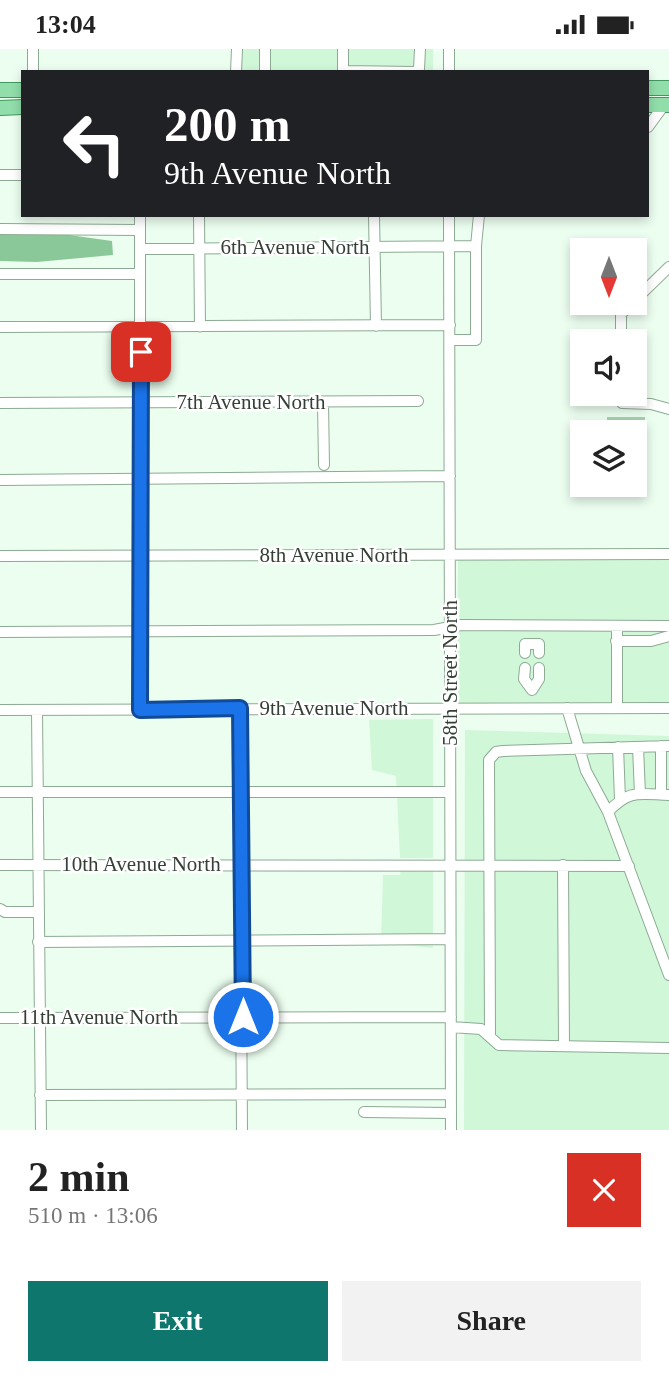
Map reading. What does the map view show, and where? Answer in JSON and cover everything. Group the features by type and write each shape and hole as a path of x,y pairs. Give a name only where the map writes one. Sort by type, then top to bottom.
{"main road":[{"path":"649,88 669,88"},
{"path":"0,90 21,90"},
{"path":"0,108 21,107"}],"street":[{"path":"33,49 33,70"},
{"path":"236,70 237,49"},
{"path":"265,49 265,70"},
{"path":"343,49 343,70"},
{"path":"417,70 419,49"},
{"path":"449,49 449,70"},
{"path":"649,126 666,105"},
{"path":"0,175 21,175"},
{"path":"140,217 140,710"},
{"path":"199,217 197,248 201,327"},
{"path":"374,217 373,247 377,264 376,325"},
{"name":"58th Street North","path":"449,217 451,1130"},
{"path":"450,340 476,340 476,246 479,217"},
{"path":"0,229 140,230"},
{"name":"6th Avenue North","path":"140,249 476,246"},
{"path":"648,287 669,267"},
{"path":"0,274 140,274"},
{"path":"0,327 450,325"},
{"name":"7th Avenue North","path":"0,403 418,401"},
{"path":"323,402 324,465"},
{"path":"647,404 669,409"},
{"path":"0,479 450,476"},
{"name":"8th Avenue North","path":"0,556 669,554"},
{"path":"617,626 617,708"},
{"path":"0,632 669,626"},
{"path":"617,641 651,641 669,636"},
{"path":"525,653 525,644 539,644 539,653"},
{"path":"525,668 524,679 532,690"},
{"path":"532,708 532,690 539,679 539,668"},
{"path":"240,708 242,1130"},
{"path":"567,708 586,771 608,813 669,975"},
{"path":"669,708 669,714"},
{"name":"9th Avenue North","path":"0,710 669,708"},
{"path":"37,710 41,1130"},
{"path":"490,1037 489,760 503,751 665,746 665,795 630,794 620,799 608,813"},
{"path":"618,747 620,799"},
{"path":"638,747 639,794"},
{"path":"0,792 450,792"},
{"name":"10th Avenue North","path":"0,865 629,866"},
{"path":"563,865 564,1046"},
{"path":"0,909 5,912 38,912"},
{"path":"38,941 450,939"},
{"name":"11th Avenue North","path":"0,1018 243,1017 451,1022 481,1029 499,1045 669,1048"},
{"path":"40,1095 451,1094"},
{"path":"364,1112 451,1113"}],"shaded area":[{"path":"242,49 433,49 433,70 242,70"},
{"path":"0,235 69,235 112,241 113,255 37,262 0,261"},
{"path":"607,417 645,417 645,420 607,420"},
{"path":"458,560 669,560 669,702 456,703"},
{"path":"433,719 433,858 400,858 396,776 372,770 369,720"},
{"path":"465,730 669,736 669,1130 464,1130"},
{"path":"401,870 433,870 433,948 381,943 383,875 400,875"}],"route":[{"path":"141,352 140,710 240,708 243,1017"}]}
